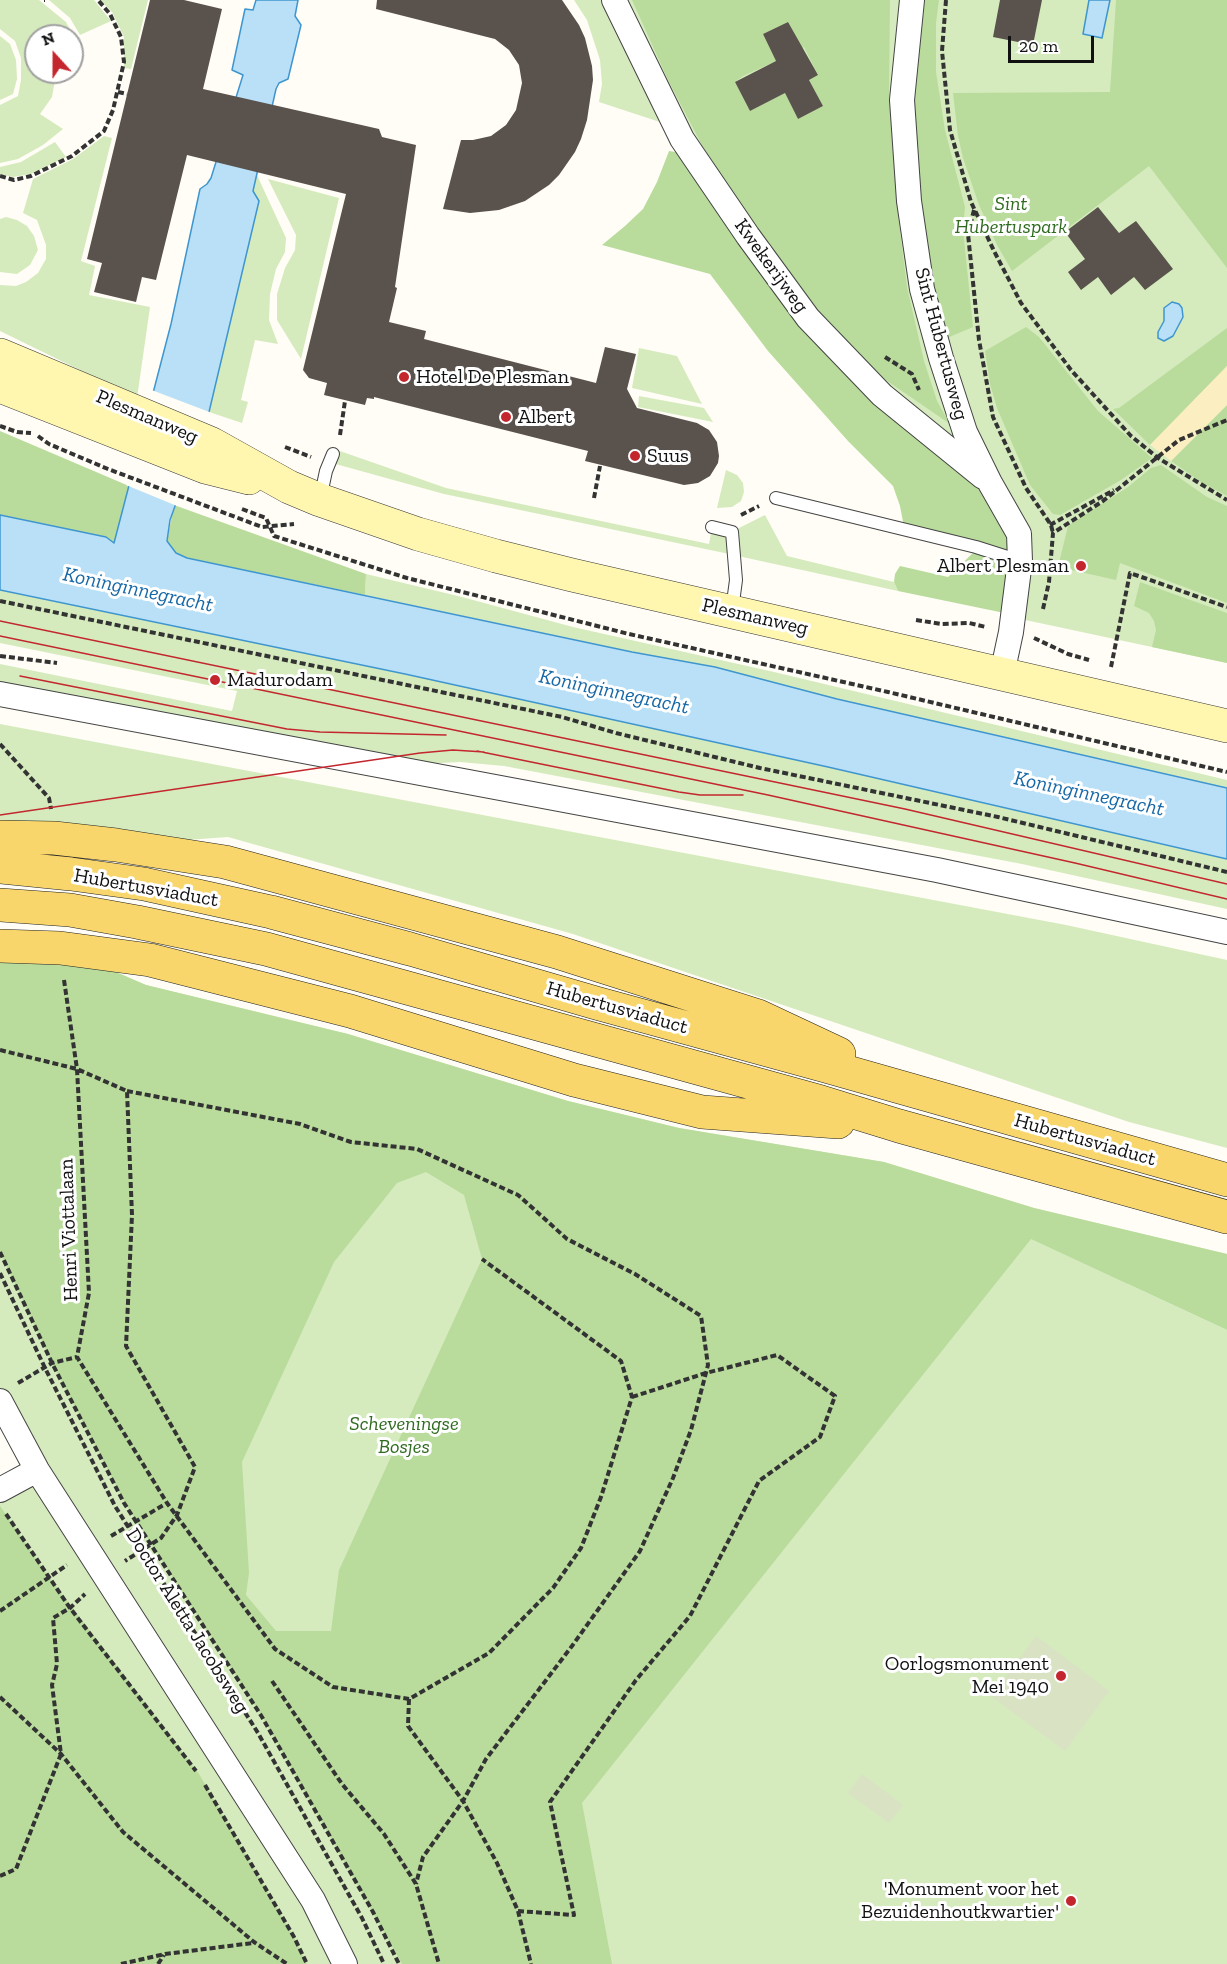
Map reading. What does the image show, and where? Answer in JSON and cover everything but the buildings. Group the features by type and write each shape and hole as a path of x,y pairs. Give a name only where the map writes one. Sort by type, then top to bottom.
{"main road":[{"name":"Plesmanweg","path":"0,355 130,424"},
{"name":"Plesmanweg","path":"0,386 130,424 320,500 418,534 496,556 1227,726"},
{"path":"0,837 54,838 225,862 557,952 758,1016 922,1093"},
{"name":"Hubertusviaduct","path":"0,867 144,884 271,912 410,949 1227,1180"},
{"name":"Hubertusviaduct","path":"0,905 70,910 266,949 1227,1217"},
{"path":"0,946 60,948 150,960 350,1011 574,1080 702,1112 899,1126"}],"street":[{"name":"Kwekerijweg","path":"614,0 682,139 748,236 808,318 882,395 990,483"},
{"name":"Sint Hubertusweg","path":"912,0 902,100 909,201 922,289 964,432 1019,534 1020,561 1011,632 1002,675"},
{"path":"0,694 937,870 1227,933"},
{"path":"4,1394 38,1470 307,1890 345,1964"},
{"path":"0,1490 38,1470"}],"lane":[{"path":"320,500 326,471 333,454"},
{"path":"776,498 976,547 1020,561"},
{"path":"718,528 732,532 736,580 732,612"}],"path":[{"path":"0,177 14,180 31,176 72,156 104,131 118,92 124,62 121,37 110,14 98,0"},
{"path":"946,0 942,51 950,130 974,210 1022,303 1071,370 1131,435 1158,458 1227,500"},
{"path":"118,92 127,94"},
{"path":"974,210 968,234 979,340 993,417 1026,488 1051,525 1053,533 1049,582 1041,616"},
{"path":"880,353 912,374 920,391"},
{"path":"340,435 345,401"},
{"path":"964,432 993,417"},
{"path":"1053,533 1103,501 1179,440 1227,420"},
{"path":"1019,534 1051,525 1108,494 1158,458"},
{"path":"594,498 600,466"},
{"path":"108,469 197,502"},
{"path":"718,528 776,498"},
{"path":"234,506 266,518 274,536 407,578 629,634 1227,772"},
{"path":"1111,667 1130,573 1227,608"},
{"path":"0,601 562,717 616,733 728,760 1020,822 1227,872"},
{"path":"1036,639 1038,627"},
{"path":"0,656 57,663"},
{"path":"0,744 49,798 54,838"},
{"name":"Henri Viottalaan","path":"64,978 77,1069 89,1293 77,1357"},
{"path":"0,1050 77,1069 127,1091 300,1124 351,1142 417,1149 518,1195 567,1239 635,1274 701,1316 708,1365 706,1373 691,1430 673,1478 640,1551 572,1646 486,1759 463,1801 423,1857 416,1884"},
{"path":"0,1876 16,1869 61,1754 52,1685 57,1664 53,1618 70,1608 104,1574 161,1538 177,1515 195,1467 126,1346 132,1215 127,1091"},
{"path":"0,1252 52,1363 124,1503 262,1717 373,1912 399,1964"},
{"path":"4,1394 52,1363 77,1357 177,1515 275,1649 333,1687 409,1699 489,1653 553,1588 581,1548 601,1497 632,1397 621,1361 482,1259"},
{"name":"Doctor Aletta Jacobsweg","path":"0,1273 115,1506 258,1733 362,1918 384,1964"},
{"path":"518,1911 574,1915 550,1802 636,1680 690,1616 759,1481 820,1437 836,1396 777,1355 706,1373 632,1397"},
{"path":"0,1506 70,1608 199,1775 294,1937 307,1964"},
{"path":"272,1681 342,1784 384,1834 416,1884 439,1964"},
{"path":"0,1697 61,1754 123,1832 254,1942 287,1964"},
{"path":"409,1699 408,1726 463,1801 497,1863 518,1911 531,1964"},
{"path":"121,1964 165,1954 254,1942"},
{"path":"158,1964 165,1954"}],"green space":[{"path":"0,0 39,0 67,24 24,24 24,84 54,84 52,97 40,114 63,129 43,145 18,159 0,163 0,105 18,96 21,58 15,41 0,29"},
{"path":"49,0 94,0 111,21 84,33 84,24 74,24 70,18"},
{"path":"100,0 148,0 131,69 124,68 124,37 112,12"},
{"path":"574,0 610,0 669,125 599,102 602,84 600,60 587,20"},
{"name":"Sint Hubertuspark","path":"620,0 1227,0 1227,663 1016,618 881,396 680,129"},
{"path":"632,0 890,0 889,99 897,206 907,287 924,361 937,401 950,424 861,363 814,313 704,149 668,80","holes":["788,22 800,49 804,47 818,75 809,80 823,106 798,119 785,93 750,111 735,82 776,61 763,34"]},
{"path":"925,0 939,0 936,23 936,72 945,130 965,207 963,229 973,327 947,338 934,287 925,234 915,125 915,88"},
{"path":"1116,0 1227,0 1227,268 1149,166 1012,271 979,205 963,158 953,93 1110,92"},
{"path":"0,36 10,44 16,60 17,79 13,94 0,100"},
{"path":"104,136 112,138 81,261 95,266 89,295 150,307 137,398 0,331 0,285 16,286 26,282 38,273 46,259 46,245 37,220 23,213 33,179 73,159"},
{"path":"55,142 66,157 31,174 13,177 0,174 0,167 21,162"},
{"path":"669,151 690,154 804,322 980,486 1019,560 904,527 893,486 848,441 768,351 710,274 602,245 643,209"},
{"path":"256,173 286,238 285,252 276,269 270,294 269,320 278,344 255,340 241,400 248,402 242,423 209,412 259,201 253,191"},
{"path":"268,179 339,198 301,359 277,320 277,294 285,268 295,250 296,235"},
{"path":"6,217 27,226 34,236 38,250 30,265 17,274 0,272 0,219"},
{"path":"1026,327 1039,337 1098,411 1152,458 1121,480 1060,515 1053,514 1030,485 997,408 990,384 985,351"},
{"path":"1227,328 1227,366 1150,445 1113,409 1119,408"},
{"path":"639,348 677,356 702,404 632,388"},
{"path":"639,396 704,408 713,422 638,407"},
{"path":"1227,405 1227,496 1201,482 1171,461"},
{"path":"0,431 129,486 114,544 105,537 0,515"},
{"path":"337,450 446,488 709,544 712,528 730,533 734,555 444,494 332,463"},
{"path":"1161,465 1207,497 1227,506 1227,603 1120,563 1116,580 1058,567 1068,526 1128,487 1151,468"},
{"path":"726,470 737,475 743,483 744,492 741,501 732,507 717,508"},
{"path":"174,505 366,574 365,595 187,558 176,553 167,541"},
{"path":"765,515 787,556 894,582 898,591 738,556 733,531"},
{"path":"977,549 1019,562 1014,615 898,591 894,582 895,574 900,566 948,577"},
{"path":"366,574 573,627 774,672 1227,780 1227,788 837,699 715,667 632,652 365,595"},
{"path":"1140,582 1227,613 1227,663 1152,647 1156,630 1154,621 1149,613 1134,606"},
{"path":"0,590 405,674 828,767 1227,859 1227,909 1022,864 504,766 460,762 421,764 0,684 0,664 232,711 237,691 0,643"},
{"path":"0,724 1066,925 1227,960 1227,1148 1129,1122 573,934 228,837 117,845 0,829"},
{"name":"Scheveningse Bosjes","path":"0,942 60,948 146,985 348,1034 568,1101 679,1128 884,1162 1034,1208 1227,1254 1128,1284 1227,1330 1227,1964 0,1964 0,1490 37,1470 0,1400"},
{"name":"Scheveningse Bosjes","path":"60,948 146,985 348,1034 568,1101 679,1128 884,1162 1034,1208 1227,1254 1227,1330 1031,1239 582,1803 612,1964 402,1964 263,1718 125,1503 52,1363 0,1252 0,949","holes":["426,1172 464,1195 482,1259 339,1570 331,1631 276,1631 246,1595 249,1573 242,1462 334,1262 397,1183"]},
{"path":"0,1506 49,1577 199,1774 294,1937 307,1964 0,1964"},
{"path":"1036,1636 1109,1691 1065,1751 991,1696"},
{"path":"862,1774 903,1805 889,1823 848,1793"}],"sand":[{"path":"1227,366 1227,405 1171,461 1150,445"}],"water":[{"name":"Koninginnegracht","path":"256,0 298,0 295,16 301,25 288,79 279,83 276,89 253,191 259,201 209,412 170,520 167,541 176,553 187,558 632,652 715,667 837,699 1227,788 1227,859 828,767 405,674 0,590 0,515 106,537 114,543 171,324 200,189 211,178 243,75 232,70 245,9 253,10"},
{"path":"1089,0 1110,0 1102,38 1083,34"},
{"path":"1172,302 1179,304 1182,308 1183,317 1173,336 1164,341 1158,338 1158,332 1164,321 1164,308"}],"pier":[{"path":"149,389 212,413 177,506 126,485"}],"tram line":[{"path":"0,621 905,809 1227,884"},
{"path":"0,636 768,795 1227,899"},
{"path":"20,676 287,729 446,735"},
{"path":"0,815 420,753 453,750 484,752"},
{"path":"477,751 679,792 700,795 743,795"}],"place":[{"name":"Hotel De Plesman","path":"404,377"},
{"name":"Albert","path":"506,417"},
{"name":"Suus","path":"635,456"},
{"name":"Albert Plesman","path":"1081,566"},
{"name":"Madurodam","path":"215,680"},
{"name":"Oorlogsmonument Mei 1940","path":"1061,1676"},
{"name":"'Monument voor het Bezuidenhoutkwartier'","path":"1071,1901"}]}
